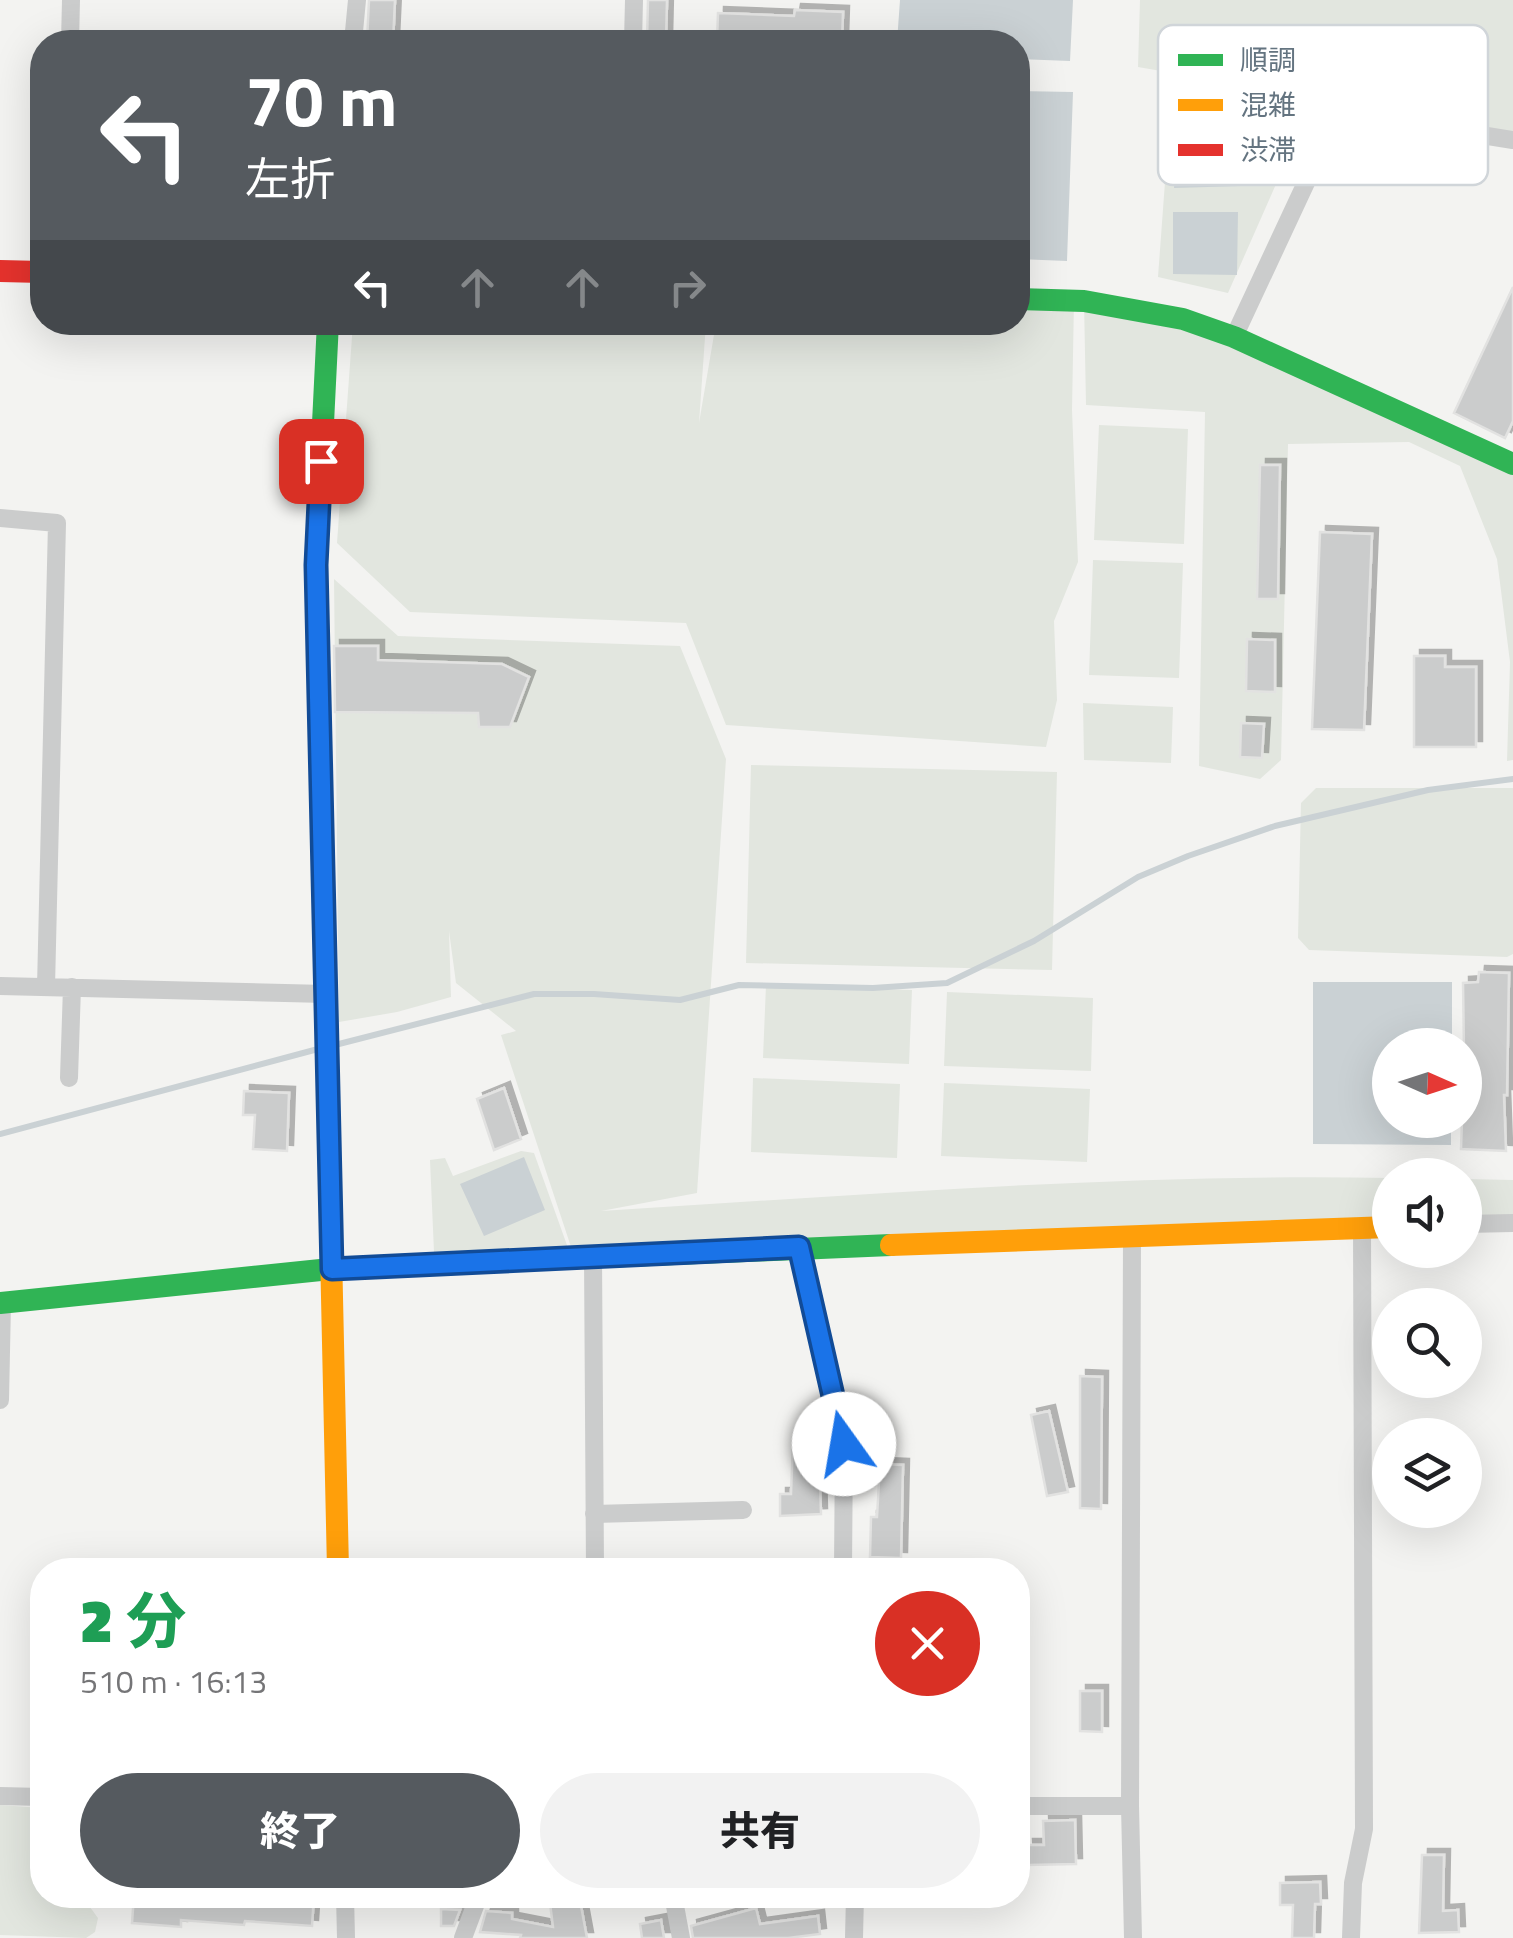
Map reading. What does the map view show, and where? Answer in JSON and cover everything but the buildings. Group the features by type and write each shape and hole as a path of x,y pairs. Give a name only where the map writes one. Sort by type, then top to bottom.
{"street":[{"path":"71,30 72,0"},
{"path":"354,30 357,0"},
{"path":"633,30 634,0"},
{"path":"1488,136 1513,140"},
{"path":"1234,337 1305,185"},
{"path":"0,271 30,272"},
{"path":"1030,299 1074,300 1182,319 1234,337 1513,462"},
{"path":"327,335 316,565 338,1558"},
{"path":"0,518 57,523 46,987"},
{"path":"0,986 326,994"},
{"path":"69,1078 72,987"},
{"path":"1482,1224 1513,1223"},
{"path":"0,1400 1,1303 332,1269 592,1255 1372,1227"},
{"path":"1352,1938 1353,1882 1364,1829 1362,1228"},
{"path":"1132,1238 1133,1938"},
{"path":"799,1247 844,1444 843,1558"},
{"path":"592,1255 595,1558"},
{"path":"594,1514 743,1510"},
{"path":"0,1796 30,1797"},
{"path":"1030,1806 1130,1806"},
{"path":"345,1908 346,1938"},
{"path":"463,1938 474,1908"},
{"path":"675,1908 681,1938"},
{"path":"854,1938 855,1908"}],"shaded area":[{"path":"900,0 1073,0 1070,61 1030,59 1030,30 898,30"},
{"path":"1140,0 1513,0 1513,132 1488,128 1488,25 1158,25 1158,70 1138,67"},
{"path":"1030,91 1073,92 1067,261 1030,259"},
{"path":"1165,185 1276,185 1228,293 1158,277"},
{"path":"1174,185 1241,185 1241,186 1174,188"},
{"path":"1173,212 1238,212 1237,275 1173,274"},
{"path":"1030,299 1074,300 1072,410 1078,562 1054,621 1057,700 1046,747 726,725 686,623 410,612 337,543 352,335 705,335 699,423 714,335 1030,335"},
{"path":"1084,301 1200,325 1513,464 1513,760 1507,761 1510,662 1497,559 1460,466 1409,442 1288,444 1281,760 1260,779 1199,766 1205,412 1086,405"},
{"path":"1099,425 1188,429 1184,544 1094,540"},
{"path":"1093,560 1183,563 1179,678 1089,675"},
{"path":"334,579 398,636 680,646 726,759 697,1193 601,1211 1094,1182 1372,1178 1372,1223 574,1256 501,1035 516,1031 456,983 449,931 451,997 339,1022"},
{"path":"1083,703 1173,707 1171,763 1084,760"},
{"path":"751,765 1057,772 1052,970 746,963"},
{"path":"1316,788 1513,788 1513,954 1507,957 1309,950 1298,938 1301,803"},
{"path":"1313,982 1452,982 1452,1028 1372,1028 1372,1138 1451,1138 1451,1145 1313,1144"},
{"path":"766,985 912,990 909,1064 763,1058"},
{"path":"947,992 1093,998 1091,1071 944,1066"},
{"path":"753,1078 900,1084 897,1158 751,1152"},
{"path":"944,1083 1090,1089 1087,1162 941,1156"},
{"path":"521,1151 534,1153 568,1248 434,1252 430,1160 445,1158 453,1176"},
{"path":"524,1157 545,1210 484,1236 460,1184"},
{"path":"1482,1179 1513,1180 1513,1217 1482,1218"},
{"path":"0,1805 30,1807 30,1908 91,1908 98,1918 95,1932 86,1938 0,1935"}],"waterway":[{"path":"335,1045 534,994 680,1000 739,985 873,988 947,983 1034,941 1138,877 1188,856 1275,826 1428,790 1513,779"},
{"path":"0,1134 318,1049"}],"traffic: fast":[{"path":"1030,299 1084,301 1183,319 1234,337 1513,464"},
{"path":"321,797 316,565 327,335"},
{"path":"0,1303 340,1268 891,1245"}],"traffic: slow":[{"path":"321,797 338,1558"},
{"path":"891,1245 1372,1228"}],"traffic: jam":[{"path":"0,271 30,272"}],"route":[{"path":"321,461 316,565 332,1269 799,1247 844,1444"}]}
